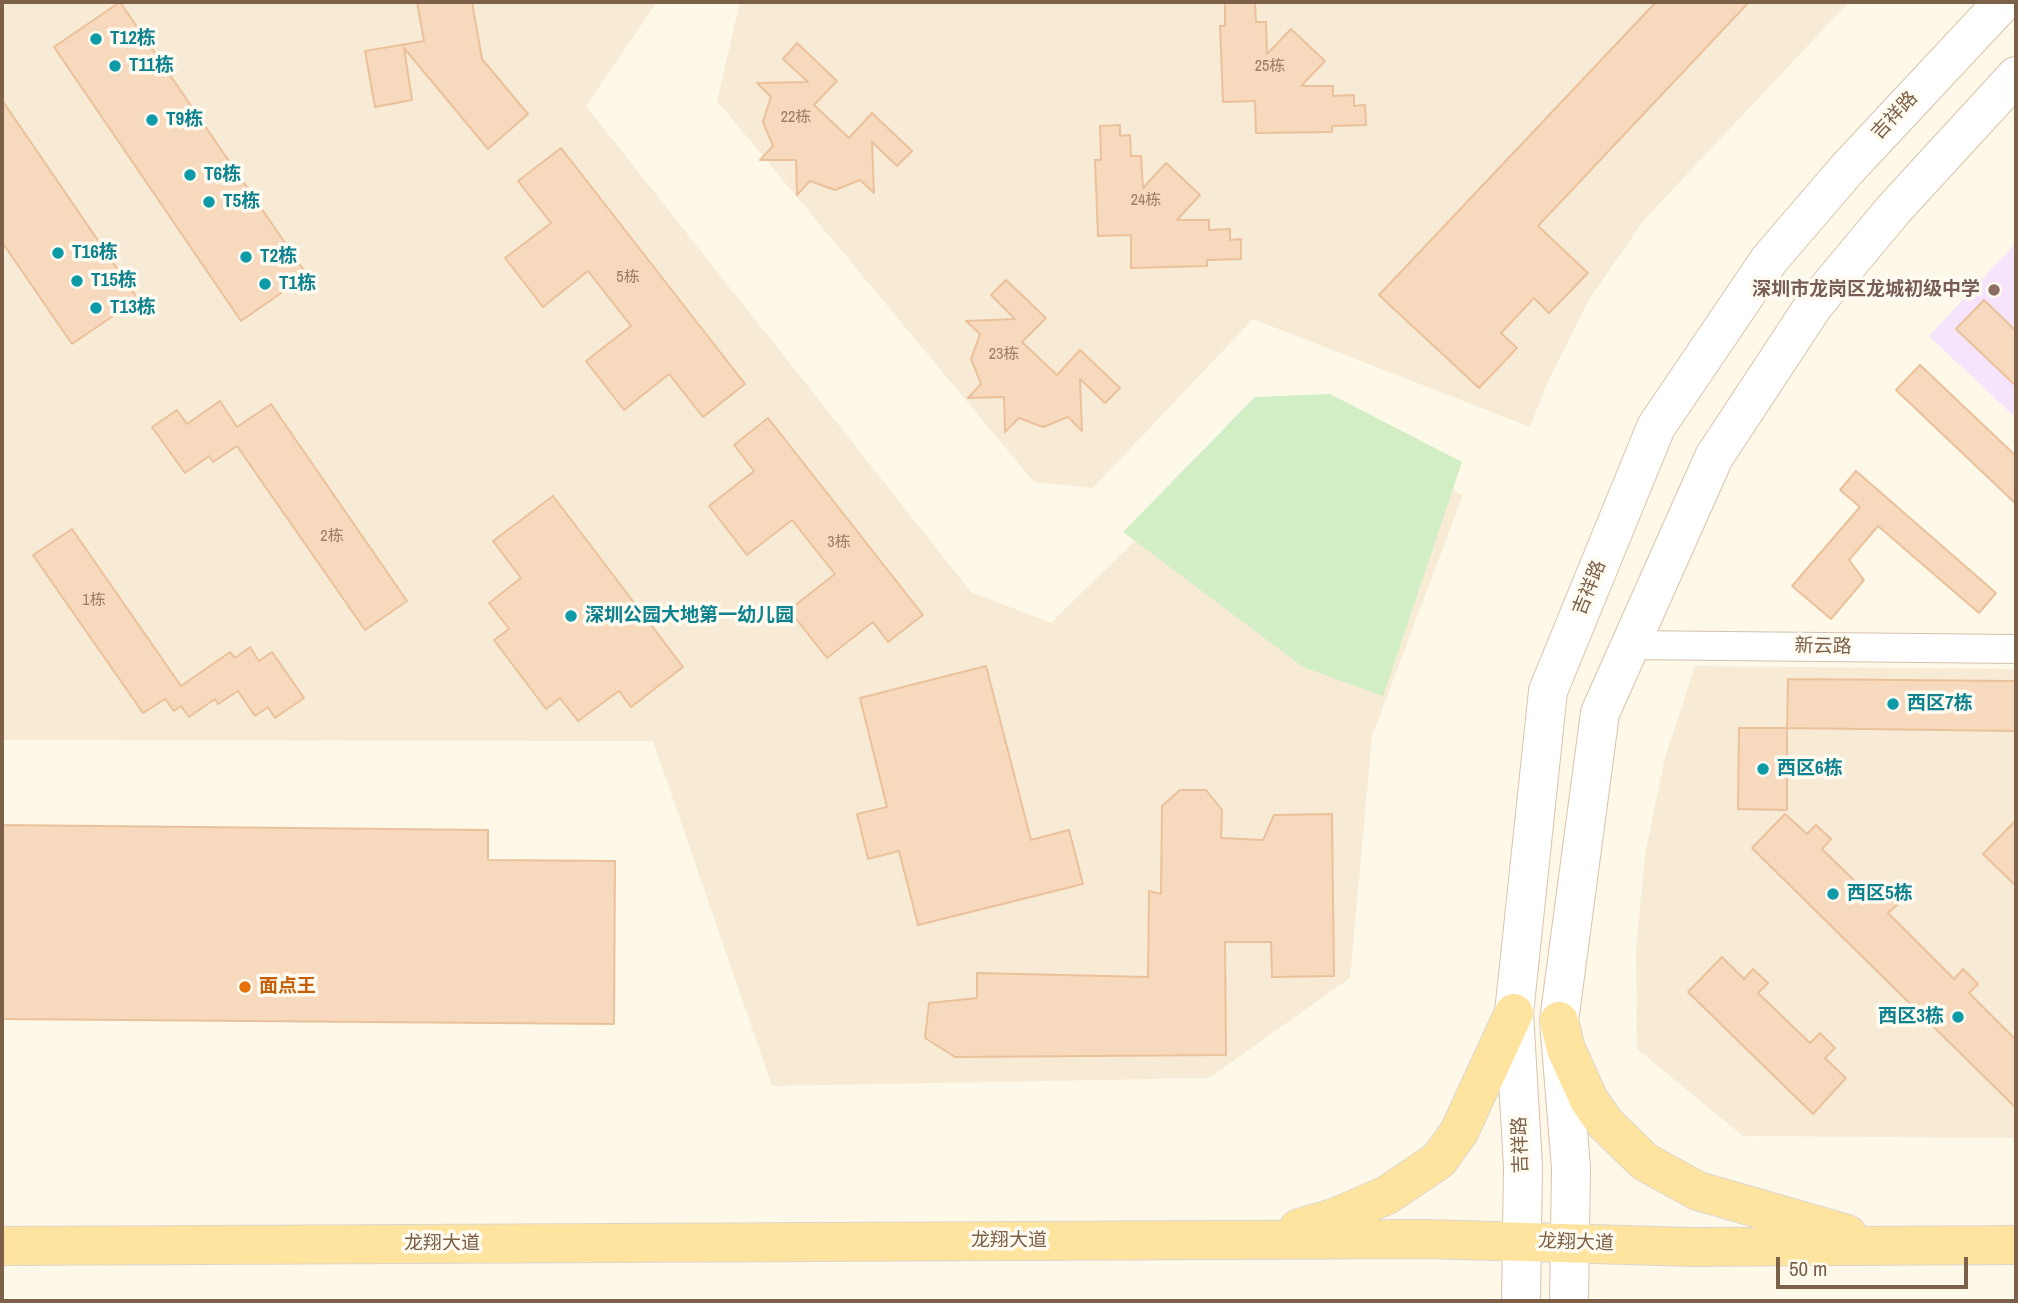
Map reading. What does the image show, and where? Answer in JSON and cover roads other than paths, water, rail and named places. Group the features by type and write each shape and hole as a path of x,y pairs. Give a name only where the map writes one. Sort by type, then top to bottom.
{"main road":[{"name":"吉祥路","path":"1521,1301 1522,1166 1514,1013 1548,691 1656,427 1769,260 1848,168 2003,2"},
{"path":"1569,1301 1571,1168 1559,1021 1600,713 1714,457 1814,305 1894,209 2016,76"},
{"path":"1256,1239 1334,1218 1387,1195 1440,1160 1459,1132 1514,1013"},
{"path":"1559,1021 1566,1048 1588,1100 1611,1130 1645,1162 1698,1191 1886,1246"},
{"name":"龙翔大道","path":"2,1246 1256,1239 1522,1241 1692,1247 2016,1245"}],"street":[{"name":"新云路","path":"1630,645 2016,649"}],"place":[{"name":"T12栋","path":"96,39"},
{"name":"T11栋","path":"115,66"},
{"name":"T9栋","path":"152,120"},
{"name":"T6栋","path":"190,175"},
{"name":"T5栋","path":"209,202"},
{"name":"T16栋","path":"58,253"},
{"name":"T2栋","path":"246,257"},
{"name":"T15栋","path":"77,281"},
{"name":"T1栋","path":"265,284"},
{"name":"深圳市龙岗区龙城初级中学","path":"1994,290"},
{"name":"T13栋","path":"96,308"},
{"name":"深圳公园大地第一幼儿园","path":"571,616"},
{"name":"西区7栋","path":"1893,704"},
{"name":"西区6栋","path":"1763,769"},
{"name":"西区5栋","path":"1833,894"},
{"name":"面点王","path":"245,987"},
{"name":"西区3栋","path":"1958,1017"}]}
